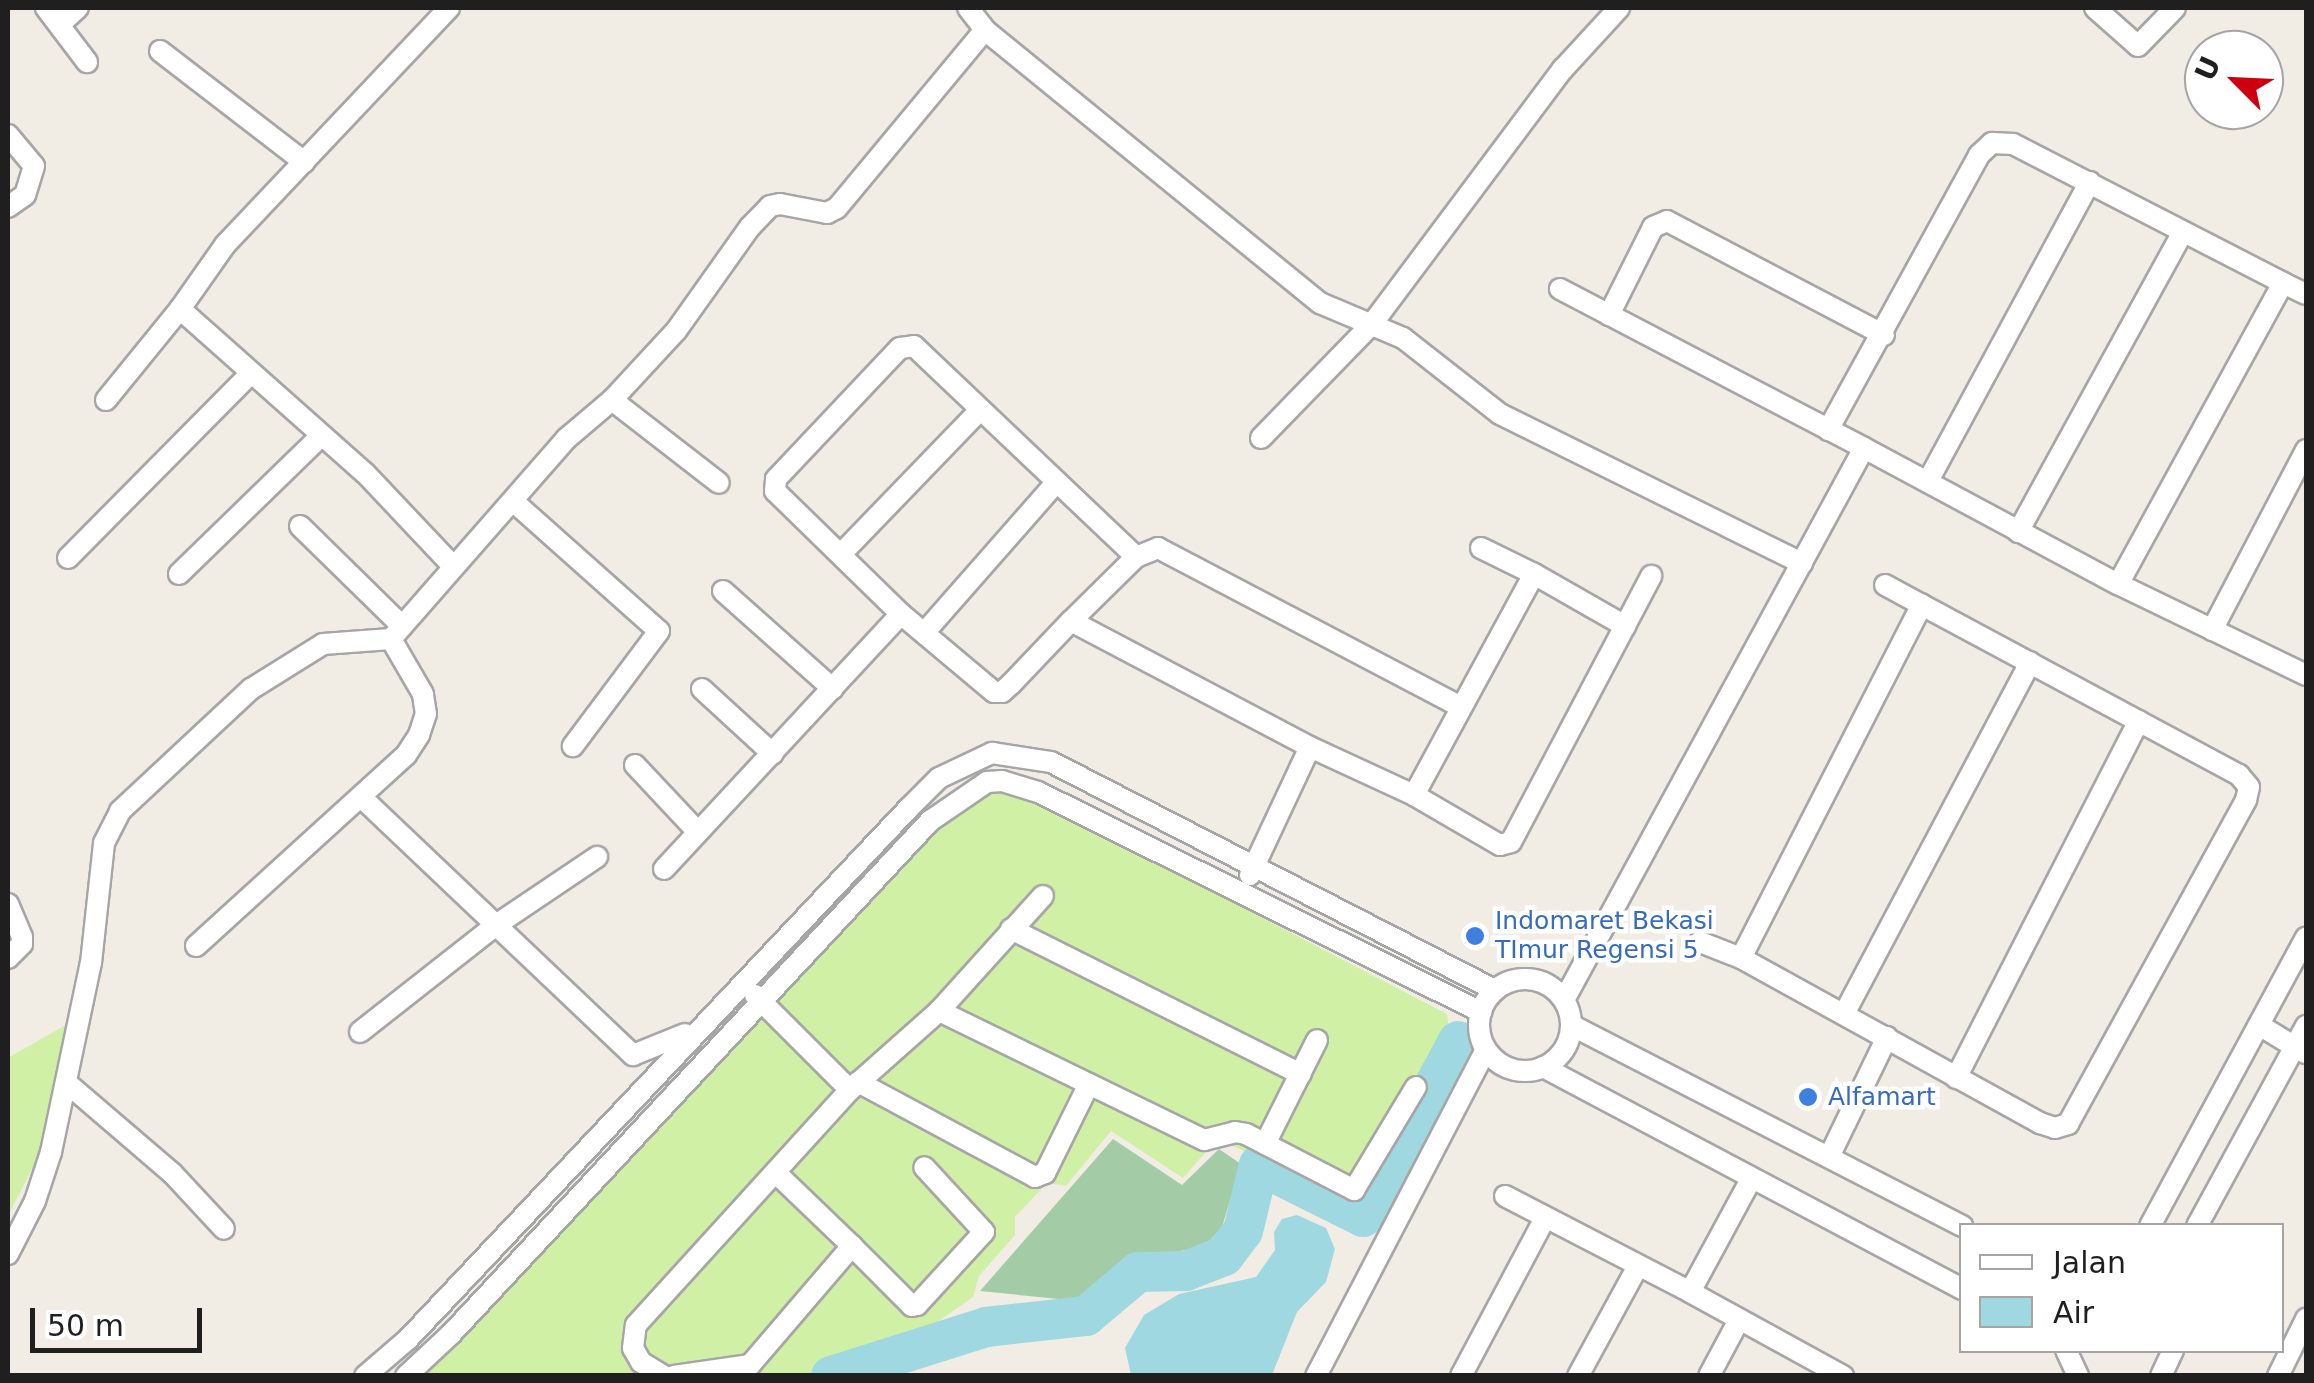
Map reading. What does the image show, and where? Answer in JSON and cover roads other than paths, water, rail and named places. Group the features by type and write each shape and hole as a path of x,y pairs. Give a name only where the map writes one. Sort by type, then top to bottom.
{"street":[{"path":"78,8 53,16 87,62"},
{"path":"106,400 180,309 225,245 449,8"},
{"path":"969,8 985,30 1320,303 1403,338 1500,414 1802,563"},
{"path":"1261,438 1372,324 1563,69 1618,8"},
{"path":"2095,8 2138,46 2175,8"},
{"path":"8,1254 35,1201 68,1084 91,963 104,844 120,810 251,688 323,644 396,632 566,440 612,400 676,331 750,227 770,206 780,204 826,213 837,208 985,30"},
{"path":"160,51 304,162"},
{"path":"8,135 34,166 25,195 8,208"},
{"path":"1828,430 1979,155 1992,143 2013,144 2306,294"},
{"path":"1928,482 2090,182"},
{"path":"1608,316 1652,227 1667,222 1884,334"},
{"path":"2018,532 2183,232"},
{"path":"2118,584 2283,282"},
{"path":"1560,290 2118,584 2212,630 2304,668"},
{"path":"180,309 365,473 452,565"},
{"path":"1136,558 914,346 900,348 776,479 776,491 902,614 986,686 1002,692 1136,558 1158,548 1461,707"},
{"path":"68,558 251,373"},
{"path":"612,400 719,483"},
{"path":"840,554 979,411"},
{"path":"179,574 322,435"},
{"path":"1564,1000 1864,448"},
{"path":"2212,630 2306,450"},
{"path":"924,633 1056,483"},
{"path":"514,502 659,631 573,746"},
{"path":"196,946 406,756 426,714 416,676 396,632 300,526"},
{"path":"1481,548 1625,626"},
{"path":"1414,795 1534,574"},
{"path":"1071,620 1310,747 1414,795 1500,845 1511,842 1652,576"},
{"path":"1700,942 1741,958 2054,1128 2068,1124 2246,800 2249,787 2239,775 1886,585"},
{"path":"723,591 833,689"},
{"path":"1741,958 1922,605"},
{"path":"664,868 902,614"},
{"path":"1844,1014 2030,662"},
{"path":"702,689 773,754"},
{"path":"1956,1078 2139,721"},
{"path":"1243,891 1310,747"},
{"path":"365,1376 408,1338 939,778 992,753 1051,762 1495,990"},
{"path":"635,765 698,832"},
{"path":"406,1376 428,1358 930,821 987,782 1002,780 1038,792 1481,1012"},
{"path":"361,797 633,1055 700,1026"},
{"path":"360,1032 496,925 596,857"},
{"path":"664,1376 640,1362 633,1348 636,1326 854,1086 940,1011 1043,896"},
{"path":"8,904 22,944 8,958"},
{"path":"1011,930 1301,1074"},
{"path":"2152,1223 2262,1027 2306,938"},
{"path":"1519,979 1532,980 1544,983 1564,1000 1571,1026 1564,1050 1544,1067 1531,1071 1505,1067 1486,1050 1480,1038 1481,1012 1495,990 1519,979"},
{"path":"744,982 854,1086 1035,1177 1054,1162 1089,1084"},
{"path":"940,1011 1204,1140 1236,1132 1354,1190 1416,1087"},
{"path":"1571,1026 1830,1155 1959,1224"},
{"path":"2200,1223 2306,1026"},
{"path":"2262,1027 2295,1048"},
{"path":"1830,1155 1887,1037"},
{"path":"1265,1144 1317,1040"},
{"path":"1316,1376 1486,1050"},
{"path":"1544,1067 1959,1287"},
{"path":"68,1084 172,1173 224,1229"},
{"path":"777,1174 915,1306 971,1248 984,1227 924,1167"},
{"path":"1690,1292 1751,1179"},
{"path":"1505,1196 1690,1292 1834,1373"},
{"path":"1461,1376 1545,1218"},
{"path":"674,1376 750,1365 852,1246"},
{"path":"1578,1376 1638,1266"},
{"path":"2278,1376 2306,1319"},
{"path":"1710,1376 1740,1320"},
{"path":"408,1338 428,1358"},
{"path":"2067,1353 2078,1376"},
{"path":"2161,1376 2172,1353"}],"water":[{"path":"1297,1215 1326,1228 1335,1249 1326,1282 1297,1312 1272,1375 1131,1375 1125,1348 1144,1315 1179,1294 1256,1277 1275,1250 1274,1232 1282,1219"}],"waterway":[{"path":"831,1376 986,1327 1086,1316 1138,1272 1186,1271 1224,1256 1243,1231 1259,1165 1363,1217 1458,1041"}],"place":[{"name":"Indomaret Bekasi TImur Regensi 5","path":"1475,936"},
{"name":"Alfamart","path":"1808,1097"}]}
